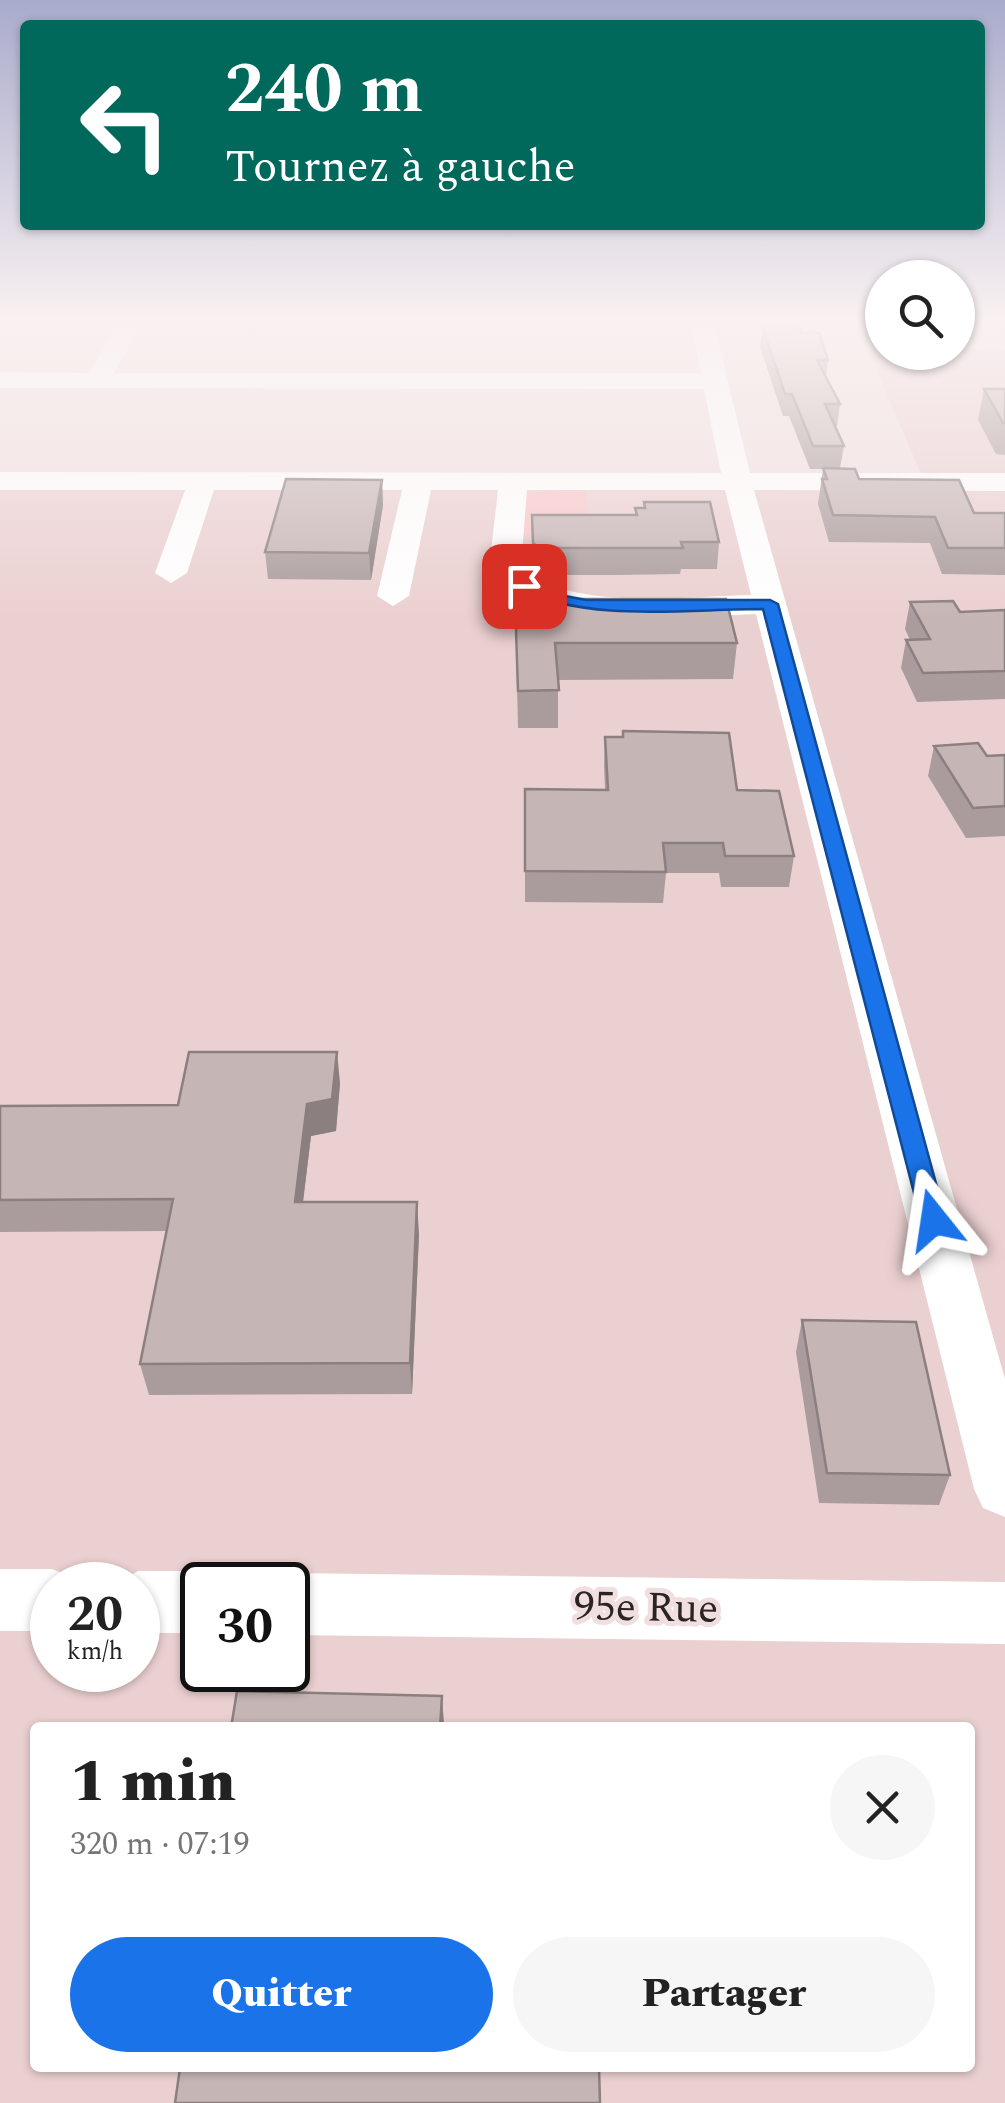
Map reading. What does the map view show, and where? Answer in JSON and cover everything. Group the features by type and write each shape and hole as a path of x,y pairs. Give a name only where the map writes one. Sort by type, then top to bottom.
{"street":[{"path":"724,422 1005,1489"},
{"path":"270,518 282,480"},
{"path":"393,596 418,480"},
{"path":"514,480 505,568 510,578 524,586 551,598 586,604 770,604"},
{"path":"0,481 1005,482"},
{"path":"171,573 203,481"},
{"path":"0,1600 30,1600"},
{"name":"95e Rue","path":"310,1604 1005,1613"}],"shaded area":[{"path":"899,422 1005,422 1005,2103 0,2103 0,481 924,481"},
{"path":"578,488 585,492 592,538 516,538 524,494"}],"building":[{"path":"803,422 833,422 844,446 813,446"},
{"path":"823,468 855,469 859,479 959,480 974,513 1005,513 1005,548 948,548 935,517 833,515 822,479 827,479"},
{"path":"286,479 382,480 369,553 265,552"},
{"path":"644,502 710,502 719,542 681,542 683,548 540,548 533,543 532,515 637,515 635,508 645,508"},
{"path":"515,599 726,599 737,643 555,643 559,690 518,691"},
{"path":"953,601 960,612 1005,610 1005,671 923,673 906,640 930,639 910,602"},
{"path":"623,731 729,733 737,790 779,791 794,856 725,856 723,843 663,843 666,872 525,871 525,789 608,790 605,737 623,737"},
{"path":"978,743 987,756 1005,755 1005,806 973,808 934,746"},
{"path":"189,1052 337,1052 332,1099 307,1104 295,1202 417,1202 410,1363 140,1364 173,1199 0,1200 0,1106 178,1105"},
{"path":"802,1320 916,1322 950,1475 827,1473"},
{"path":"237,1692 278,1692 442,1696 440,1722 232,1722"},
{"path":"179,2072 599,2072 600,2103 175,2103"}],"route":[{"path":"524,586 551,598 586,604 770,604 934,1220"}]}
